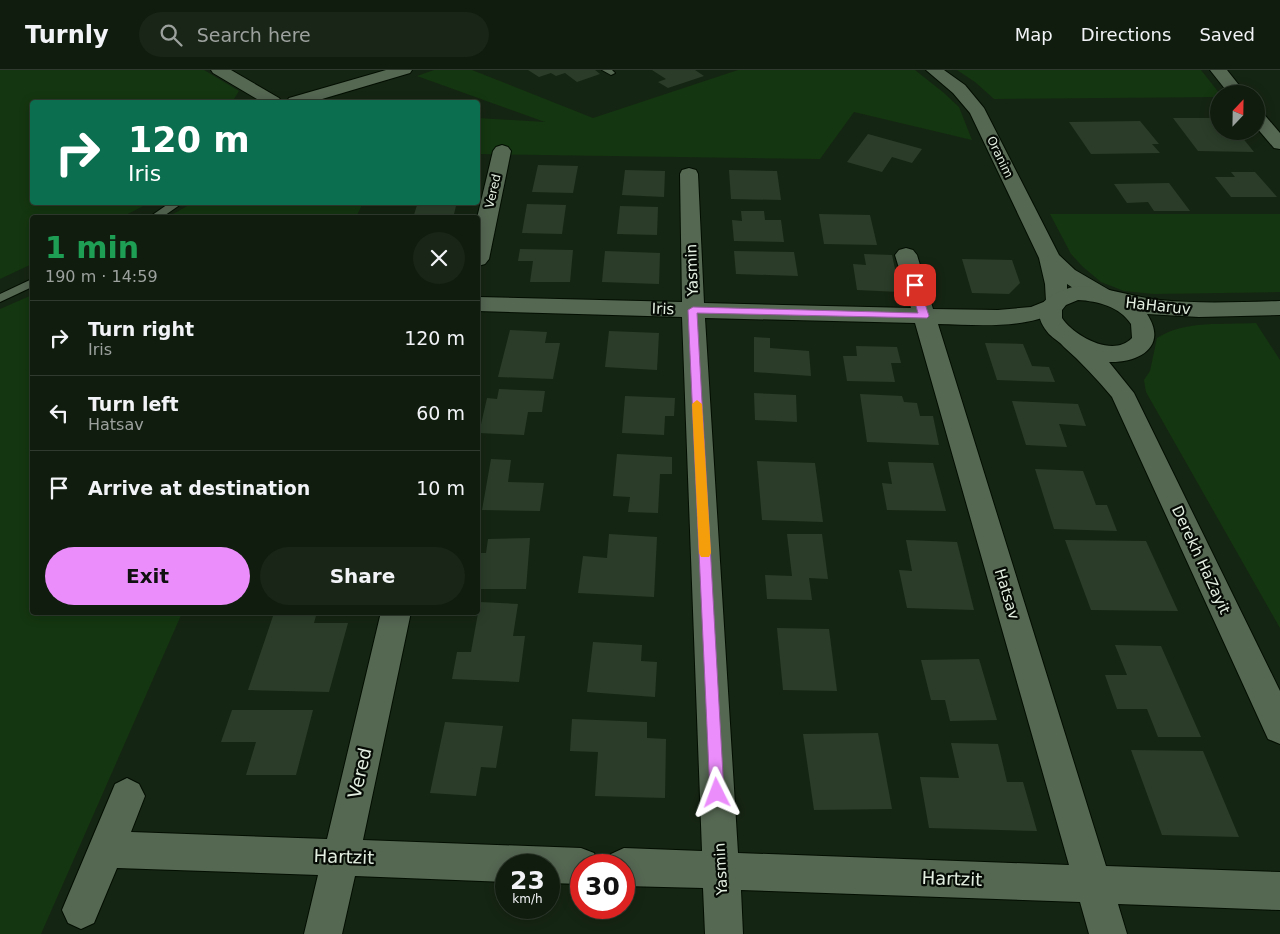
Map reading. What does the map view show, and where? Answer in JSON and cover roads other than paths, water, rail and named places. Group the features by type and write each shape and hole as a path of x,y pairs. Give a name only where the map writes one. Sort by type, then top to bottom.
{"street":[{"path":"220,70 270,100"},
{"path":"302,100 404,70"},
{"name":"Oranim","path":"934,70 959,89 978,112 1050,258 1056,284 1054,304 1050,315 1053,324 1069,339"},
{"path":"1218,70 1230,85"},
{"path":"1265,126 1280,144"},
{"name":"Vered","path":"480,250 502,151"},
{"name":"Yasmin","path":"689,174 693,310 724,934"},
{"name":"Hatsav","path":"906,255 1108,934"},
{"name":"Oranim","path":"1050,258 1068,275 1110,298 1139,317 1145,331"},
{"name":"HaHaruv","path":"1054,304 1076,293 1160,308 1277,312"},
{"name":"Iris","path":"480,304 998,318 1035,314 1054,304"},
{"name":"HaHaruv","path":"1145,331 1170,317 1198,310"},
{"name":"Iris","path":"998,318 1069,339 1092,350 1108,354 1129,351"},
{"path":"1122,393 1125,360 1129,351 1142,344 1145,331"},
{"name":"Derekh HaZayit","path":"1069,339 1104,371 1122,393 1280,727"},
{"name":"Vered","path":"323,934 395,615"},
{"path":"81,910 127,796"},
{"name":"Hartzit","path":"106,849 570,866"},
{"name":"Hartzit","path":"635,867 1280,891"}],"lane":[{"path":"158,215 174,205"},
{"path":"0,298 30,284"}]}
